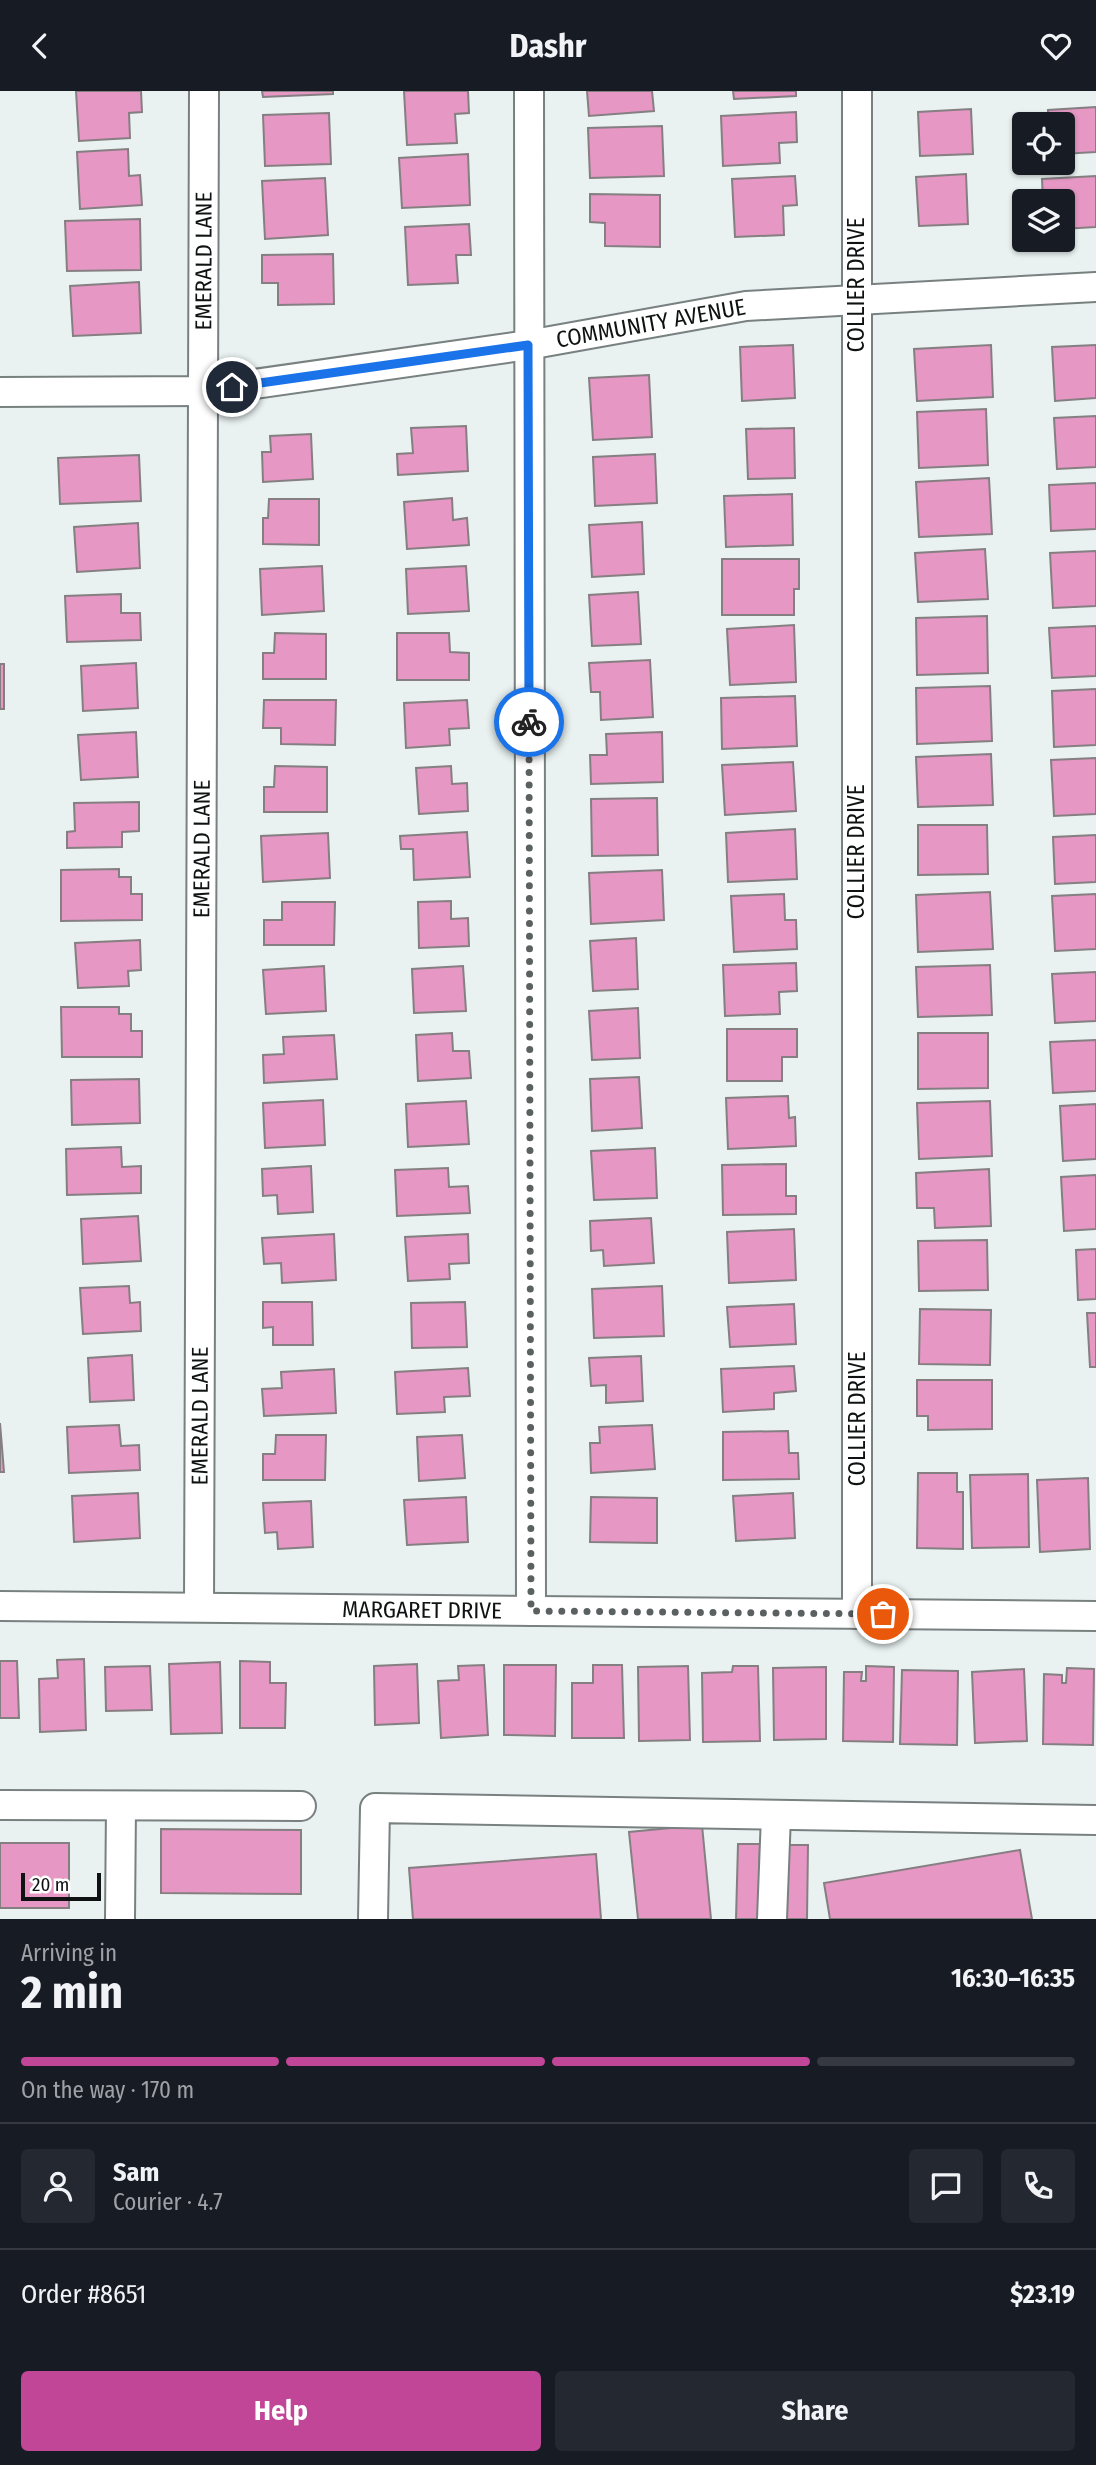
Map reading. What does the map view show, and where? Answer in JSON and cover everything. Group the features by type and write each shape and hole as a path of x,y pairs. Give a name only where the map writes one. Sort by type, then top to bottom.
{"street":[{"name":"EMERALD LANE","path":"199,1607 204,91"},
{"path":"529,91 531,1611"},
{"name":"COLLIER DRIVE","path":"857,91 857,1614"},
{"name":"COMMUNITY AVENUE","path":"0,392 205,391 528,345 746,306 1096,286"},
{"name":"MARGARET DRIVE","path":"0,1606 1096,1616"},
{"path":"0,1805 301,1806"},
{"path":"120,1919 121,1806"},
{"path":"373,1919 375,1808 1096,1820"},
{"path":"772,1919 776,1815"}],"building":[{"path":"76,91 141,91 142,112 129,113 130,138 79,141"},
{"path":"262,91 333,91 333,94 263,97"},
{"path":"404,91 468,91 469,113 455,114 457,143 407,145"},
{"path":"587,91 652,91 654,111 589,116"},
{"path":"733,91 796,91 796,96 734,99"},
{"path":"1096,107 1096,152 1075,153 1075,112 1048,110"},
{"path":"971,109 973,154 920,156 918,112"},
{"path":"796,112 797,142 779,143 780,163 723,166 721,116"},
{"path":"329,113 331,164 265,166 263,115"},
{"path":"662,126 664,176 590,178 588,128"},
{"path":"128,149 129,176 140,175 142,205 80,209 77,152"},
{"path":"468,154 470,205 402,208 399,158"},
{"path":"966,174 968,224 919,226 916,177"},
{"path":"795,176 797,205 783,206 784,235 735,237 732,179"},
{"path":"1096,176 1096,227 1075,228 1075,189 1042,189 1042,179"},
{"path":"325,178 328,235 265,239 262,181"},
{"path":"590,194 660,195 660,247 605,246 605,223 590,222"},
{"path":"140,219 141,270 67,271 65,221"},
{"path":"469,224 471,255 456,255 458,283 408,285 405,227"},
{"path":"333,254 334,304 278,305 278,283 262,283 262,255"},
{"path":"139,282 141,333 73,336 70,286"},
{"path":"793,345 795,398 742,401 740,347"},
{"path":"991,345 993,397 917,401 914,349"},
{"path":"1096,345 1096,398 1055,401 1052,347"},
{"path":"649,375 652,437 593,440 589,378"},
{"path":"986,409 988,465 919,468 917,412"},
{"path":"1096,416 1096,467 1057,469 1054,418"},
{"path":"466,426 468,471 398,475 397,454 413,453 411,428"},
{"path":"794,428 795,478 748,479 746,429"},
{"path":"311,434 313,479 263,482 262,452 271,452 270,436"},
{"path":"655,454 657,503 595,506 593,457"},
{"path":"139,455 141,501 60,504 58,458"},
{"path":"989,478 992,534 919,537 916,482"},
{"path":"1096,483 1096,529 1051,531 1049,485"},
{"path":"792,494 793,545 726,547 724,496"},
{"path":"452,498 453,520 467,518 469,545 407,549 404,502"},
{"path":"269,499 319,499 319,545 263,544 263,518 268,518"},
{"path":"642,522 644,574 592,577 589,525"},
{"path":"138,523 140,568 77,572 74,527"},
{"path":"985,549 988,599 918,602 915,553"},
{"path":"1096,551 1096,606 1053,608 1050,553"},
{"path":"722,559 799,559 799,589 794,589 794,615 722,615"},
{"path":"322,566 324,611 262,615 260,569"},
{"path":"466,566 469,611 408,614 406,569"},
{"path":"638,592 641,644 592,646 589,595"},
{"path":"121,594 121,613 140,613 141,640 67,642 65,596"},
{"path":"987,616 988,673 917,675 916,618"},
{"path":"794,625 796,682 730,685 727,629"},
{"path":"1096,626 1096,676 1052,678 1049,628"},
{"path":"275,633 326,634 326,679 263,679 263,653 274,653"},
{"path":"397,633 449,633 450,652 469,653 469,680 397,680"},
{"path":"650,660 653,717 601,720 600,692 591,692 589,663"},
{"path":"136,663 138,708 83,711 81,666"},
{"path":"0,664 4,664 4,709 0,709"},
{"path":"990,686 992,741 917,744 916,688"},
{"path":"1096,689 1096,745 1054,747 1052,691"},
{"path":"795,696 797,746 722,749 721,698"},
{"path":"264,700 336,700 335,745 281,744 281,728 263,728"},
{"path":"467,700 469,728 449,729 450,745 406,748 404,703"},
{"path":"136,732 138,777 81,780 78,735"},
{"path":"662,732 663,782 591,784 590,755 607,755 606,734"},
{"path":"991,754 993,805 918,807 916,757"},
{"path":"1096,758 1096,814 1054,816 1051,760"},
{"path":"793,762 796,811 725,815 722,765"},
{"path":"275,766 327,767 327,812 264,812 264,787 274,787"},
{"path":"451,766 452,784 467,783 468,811 419,814 416,768"},
{"path":"657,798 658,855 592,856 591,799"},
{"path":"139,802 139,831 122,832 122,847 67,848 67,832 75,831 74,803"},
{"path":"918,825 987,825 988,874 918,875"},
{"path":"795,829 797,879 728,882 726,833"},
{"path":"467,832 470,877 414,880 413,849 401,849 400,836"},
{"path":"328,833 330,878 263,882 261,836"},
{"path":"1096,835 1096,882 1055,884 1053,837"},
{"path":"119,869 119,877 131,877 131,894 142,894 142,920 61,921 61,870"},
{"path":"662,870 664,920 591,924 589,873"},
{"path":"990,892 993,949 918,952 916,895"},
{"path":"784,894 785,920 796,920 797,949 734,952 731,896"},
{"path":"1096,894 1096,949 1055,951 1052,896"},
{"path":"451,901 451,919 468,918 469,946 419,948 418,902"},
{"path":"282,902 335,902 334,945 264,945 264,920 282,920"},
{"path":"636,938 638,989 593,991 590,941"},
{"path":"140,940 141,970 128,971 129,986 78,988 75,943"},
{"path":"796,963 797,991 779,992 780,1014 725,1016 723,965"},
{"path":"990,965 992,1015 918,1017 916,967"},
{"path":"324,966 326,1011 266,1014 263,970"},
{"path":"463,966 466,1011 414,1013 412,969"},
{"path":"1096,972 1096,1021 1055,1023 1052,974"},
{"path":"61,1007 119,1007 119,1014 131,1014 131,1031 142,1031 142,1057 62,1057"},
{"path":"638,1008 640,1058 592,1060 589,1011"},
{"path":"727,1029 797,1029 797,1057 782,1057 782,1081 727,1081"},
{"path":"452,1033 453,1051 469,1051 471,1078 418,1081 416,1035"},
{"path":"918,1033 988,1033 988,1088 918,1089"},
{"path":"334,1035 337,1079 264,1083 263,1055 284,1054 283,1037"},
{"path":"1096,1040 1096,1091 1053,1093 1050,1042"},
{"path":"639,1077 642,1128 592,1131 590,1079"},
{"path":"139,1079 140,1123 72,1125 71,1080"},
{"path":"788,1096 789,1118 795,1117 796,1146 728,1149 726,1098"},
{"path":"323,1100 325,1145 265,1148 263,1103"},
{"path":"466,1101 469,1144 408,1147 406,1104"},
{"path":"990,1101 992,1156 919,1159 917,1103"},
{"path":"1096,1104 1096,1159 1063,1161 1060,1106"},
{"path":"121,1147 122,1167 141,1166 141,1193 67,1195 66,1149"},
{"path":"655,1148 657,1198 594,1200 591,1151"},
{"path":"786,1164 786,1196 796,1196 796,1214 723,1215 722,1165"},
{"path":"311,1166 313,1212 278,1214 277,1195 263,1196 262,1169"},
{"path":"448,1168 449,1187 468,1186 470,1213 397,1216 395,1170"},
{"path":"989,1169 991,1226 935,1228 934,1208 917,1208 916,1173"},
{"path":"1096,1175 1096,1229 1064,1231 1061,1177"},
{"path":"138,1216 141,1261 83,1264 81,1219"},
{"path":"651,1218 654,1263 604,1266 603,1250 591,1251 590,1221"},
{"path":"794,1229 796,1280 729,1283 727,1232"},
{"path":"334,1234 336,1280 282,1283 281,1263 264,1264 262,1238"},
{"path":"468,1234 469,1263 449,1264 450,1279 408,1281 405,1237"},
{"path":"987,1240 988,1290 919,1291 918,1241"},
{"path":"1096,1249 1096,1299 1078,1300 1076,1250"},
{"path":"129,1286 130,1303 140,1302 141,1331 83,1334 80,1288"},
{"path":"662,1286 664,1336 594,1338 592,1289"},
{"path":"263,1302 312,1302 313,1345 273,1345 273,1327 263,1328"},
{"path":"465,1302 467,1347 412,1348 411,1303"},
{"path":"794,1304 796,1344 730,1347 727,1307"},
{"path":"920,1309 991,1310 990,1365 919,1364"},
{"path":"1087,1313 1096,1313 1096,1367 1090,1367"},
{"path":"132,1355 134,1400 90,1402 88,1358"},
{"path":"641,1356 643,1401 606,1403 606,1385 591,1386 589,1358"},
{"path":"794,1366 796,1391 774,1393 774,1409 723,1412 721,1369"},
{"path":"468,1368 470,1396 444,1397 445,1412 397,1414 395,1372"},
{"path":"334,1369 336,1413 264,1416 262,1389 282,1388 281,1372"},
{"path":"917,1380 992,1380 992,1429 928,1430 928,1416 917,1416"},
{"path":"0,1423 4,1472 0,1472"},
{"path":"119,1425 121,1446 139,1445 140,1470 69,1473 67,1427"},
{"path":"652,1425 655,1469 591,1473 590,1443 600,1443 599,1427"},
{"path":"788,1431 789,1453 798,1453 799,1479 723,1480 723,1432"},
{"path":"276,1435 326,1435 325,1480 263,1480 263,1454 275,1454"},
{"path":"462,1435 465,1478 419,1481 417,1437"},
{"path":"918,1473 957,1473 957,1492 963,1492 963,1549 917,1548"},
{"path":"1028,1474 1029,1547 972,1548 970,1475"},
{"path":"1088,1478 1090,1549 1040,1552 1037,1480"},
{"path":"138,1493 140,1538 74,1542 72,1496"},
{"path":"793,1493 795,1538 736,1541 733,1496"},
{"path":"466,1497 468,1542 407,1545 404,1500"},
{"path":"591,1497 657,1498 657,1543 590,1542"},
{"path":"311,1501 313,1547 278,1549 277,1532 265,1533 263,1503"},
{"path":"84,1659 86,1730 40,1732 39,1679 58,1678 57,1660"},
{"path":"0,1661 17,1661 19,1718 0,1718"},
{"path":"240,1661 270,1662 270,1683 286,1683 285,1728 240,1728"},
{"path":"220,1662 222,1733 171,1734 169,1664"},
{"path":"417,1664 419,1723 375,1725 374,1666"},
{"path":"484,1665 488,1735 441,1738 438,1681 459,1680 458,1666"},
{"path":"504,1665 556,1665 555,1736 504,1735"},
{"path":"593,1665 622,1665 624,1738 572,1738 572,1683 593,1683"},
{"path":"150,1666 152,1710 106,1711 105,1667"},
{"path":"688,1666 690,1740 639,1741 638,1667"},
{"path":"733,1666 758,1666 760,1741 703,1742 702,1673 732,1672"},
{"path":"866,1666 894,1667 893,1742 843,1741 844,1672 862,1672 861,1681 866,1681"},
{"path":"826,1667 826,1739 774,1740 773,1668"},
{"path":"1067,1668 1094,1669 1093,1745 1043,1744 1044,1674 1062,1675 1062,1683 1066,1683"},
{"path":"1024,1669 1027,1741 975,1743 972,1672"},
{"path":"902,1670 958,1671 957,1745 900,1744"},
{"path":"702,1825 711,1919 638,1919 629,1832"},
{"path":"161,1829 301,1830 301,1894 161,1893"},
{"path":"0,1843 69,1843 69,1908 0,1908"},
{"path":"738,1844 760,1844 758,1919 736,1919"},
{"path":"787,1845 808,1845 807,1919 786,1919"},
{"path":"1020,1850 1032,1919 830,1919 824,1883"},
{"path":"596,1854 601,1919 413,1919 409,1868"}],"way so far":[{"path":"529,722 531,1611 883,1614"}],"route":[{"path":"232,387 528,345 529,722"}]}
